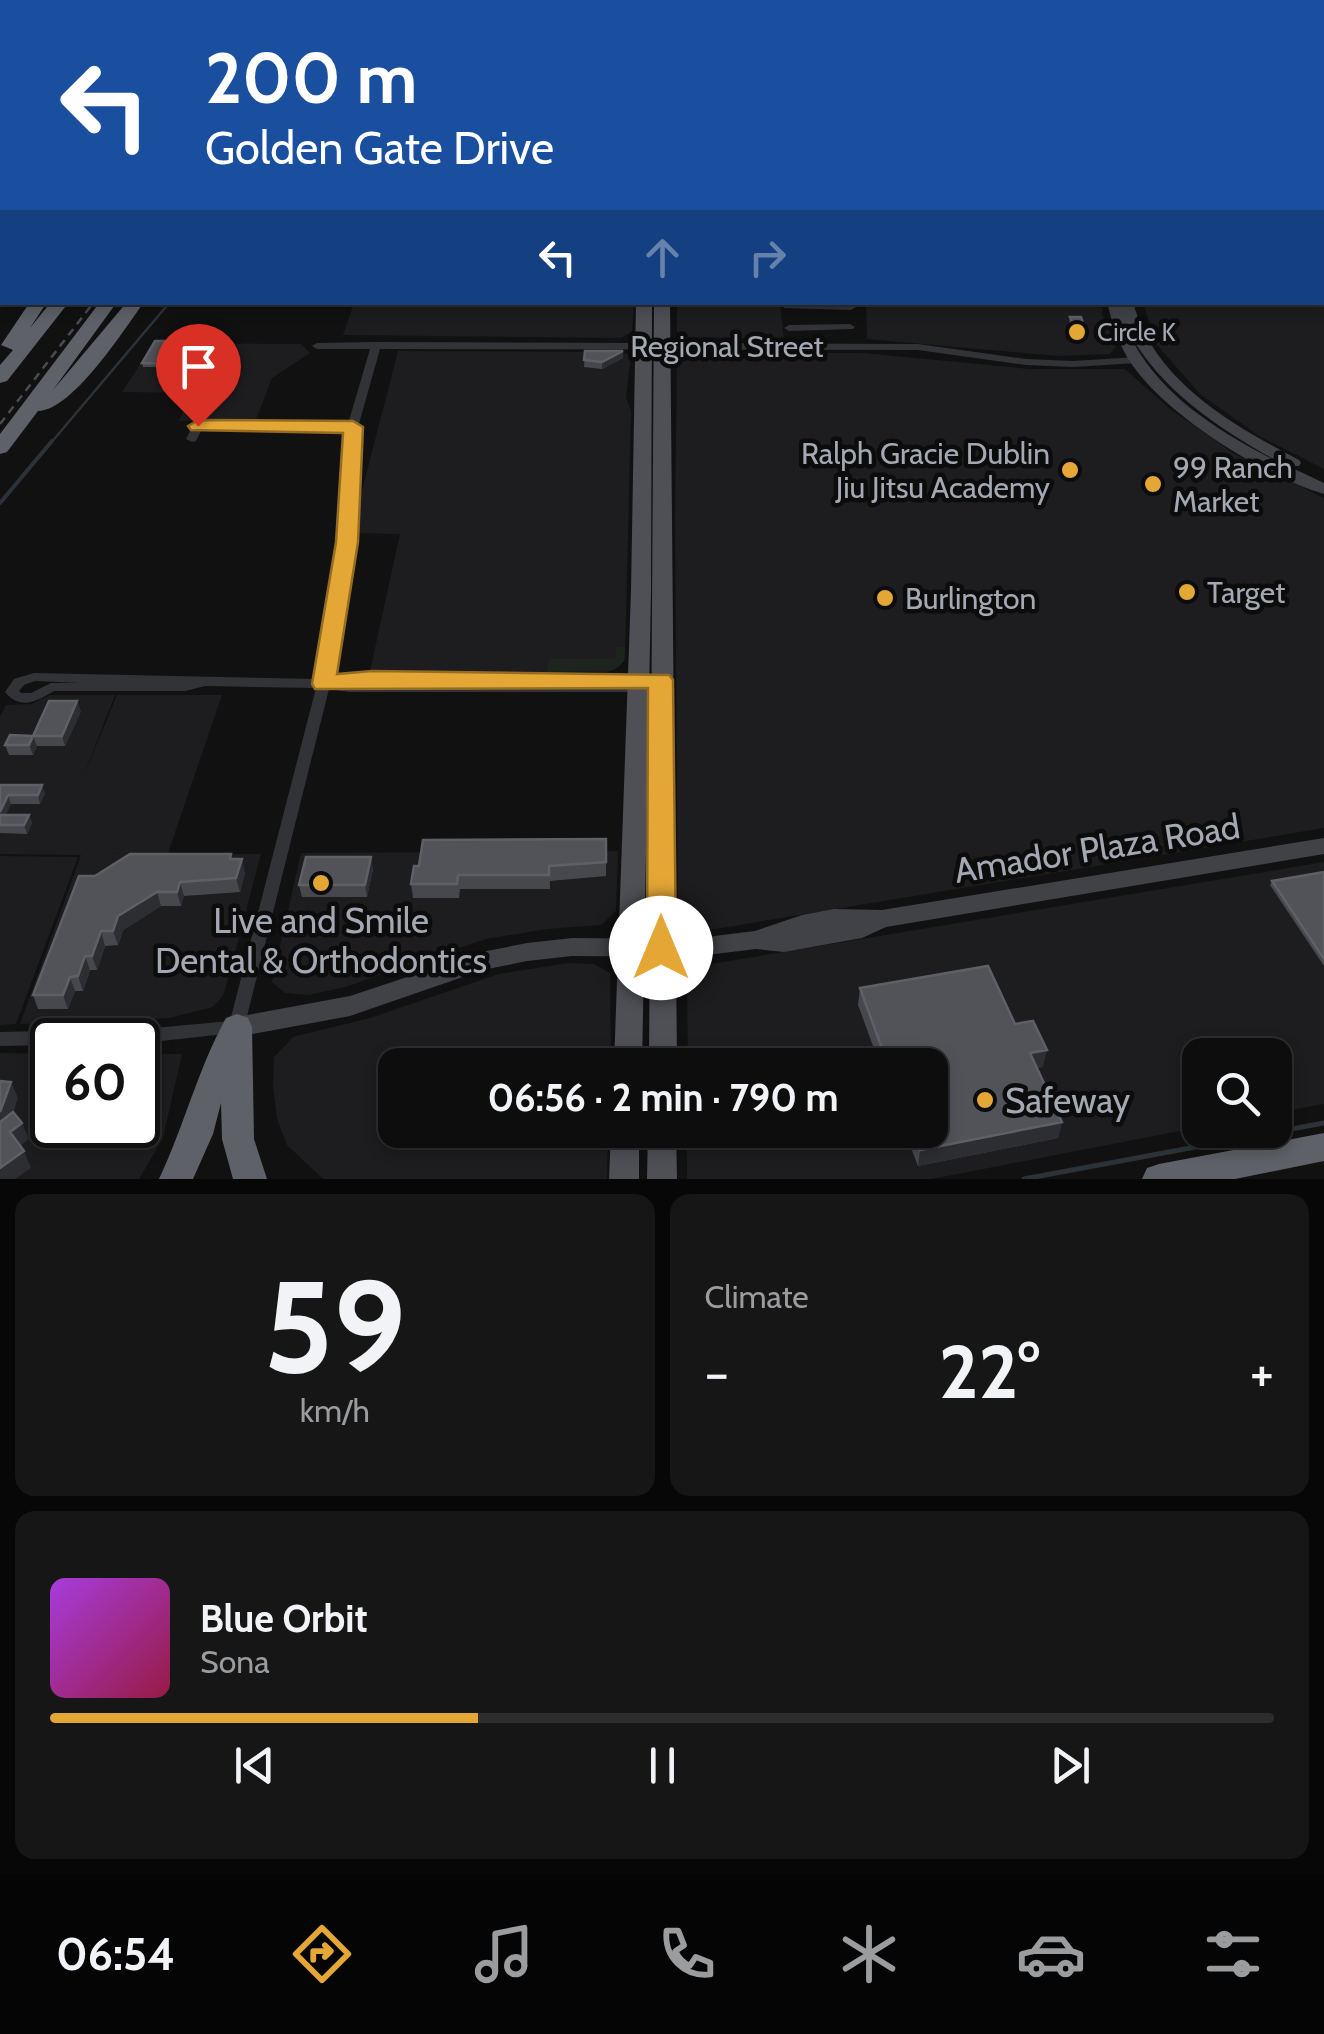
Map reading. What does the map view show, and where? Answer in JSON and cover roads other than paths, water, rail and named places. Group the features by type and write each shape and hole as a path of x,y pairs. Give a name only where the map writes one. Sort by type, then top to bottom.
{"highway":[{"path":"0,360 37,305"},
{"path":"0,377 59,305"},
{"path":"0,448 107,305"},
{"path":"22,420 67,388 134,305"},
{"path":"176,1179 197,1134 216,1065 237,1026"},
{"path":"237,1026 242,1062 234,1115 238,1153 250,1179"},
{"path":"1159,1179 1324,1147"}],"main road":[{"path":"644,305 641,503 663,1048"},
{"path":"628,1048 631,947 662,517 662,305"},
{"path":"641,503 662,517"},
{"path":"624,1179 625,1148"},
{"path":"662,1148 662,1179"}],"street":[{"path":"787,306 819,305"},
{"path":"851,305 850,327 858,346"},
{"path":"1126,305 1120,329 1136,360 1192,415 1249,453 1324,490"},
{"path":"1126,305 1136,332 1173,381 1200,405 1243,434 1324,477"},
{"path":"789,328 850,327"},
{"path":"237,1026 324,684 347,542 353,427 376,345"},
{"name":"Regional Street","path":"316,346 918,347 1026,362 1136,360"},
{"path":"1192,415 1226,432 1243,434"},
{"path":"192,439 198,426 353,427"},
{"path":"43,684 324,684 366,688 649,684"},
{"name":"Amador Plaza Road","path":"0,1038 144,1036 237,1026 350,1006 482,961 527,952 572,946 661,948 756,940 784,943 862,929 882,918 1324,846"}],"waterway":[{"path":"50,444 167,305"},
{"path":"0,503 52,441"},
{"path":"1024,1179 1324,1123"}],"railway":[{"path":"0,424 92,305"}],"place":[{"name":"Circle K","path":"1077,332"},
{"name":"Ralph Gracie Dublin Jiu Jitsu Academy","path":"1070,470"},
{"name":"99 Ranch Market","path":"1153,484"},
{"name":"Target","path":"1187,592"},
{"name":"Burlington","path":"885,598"},
{"name":"Live and Smile Dental & Orthodontics","path":"321,883"},
{"name":"Safeway","path":"985,1100"}]}
